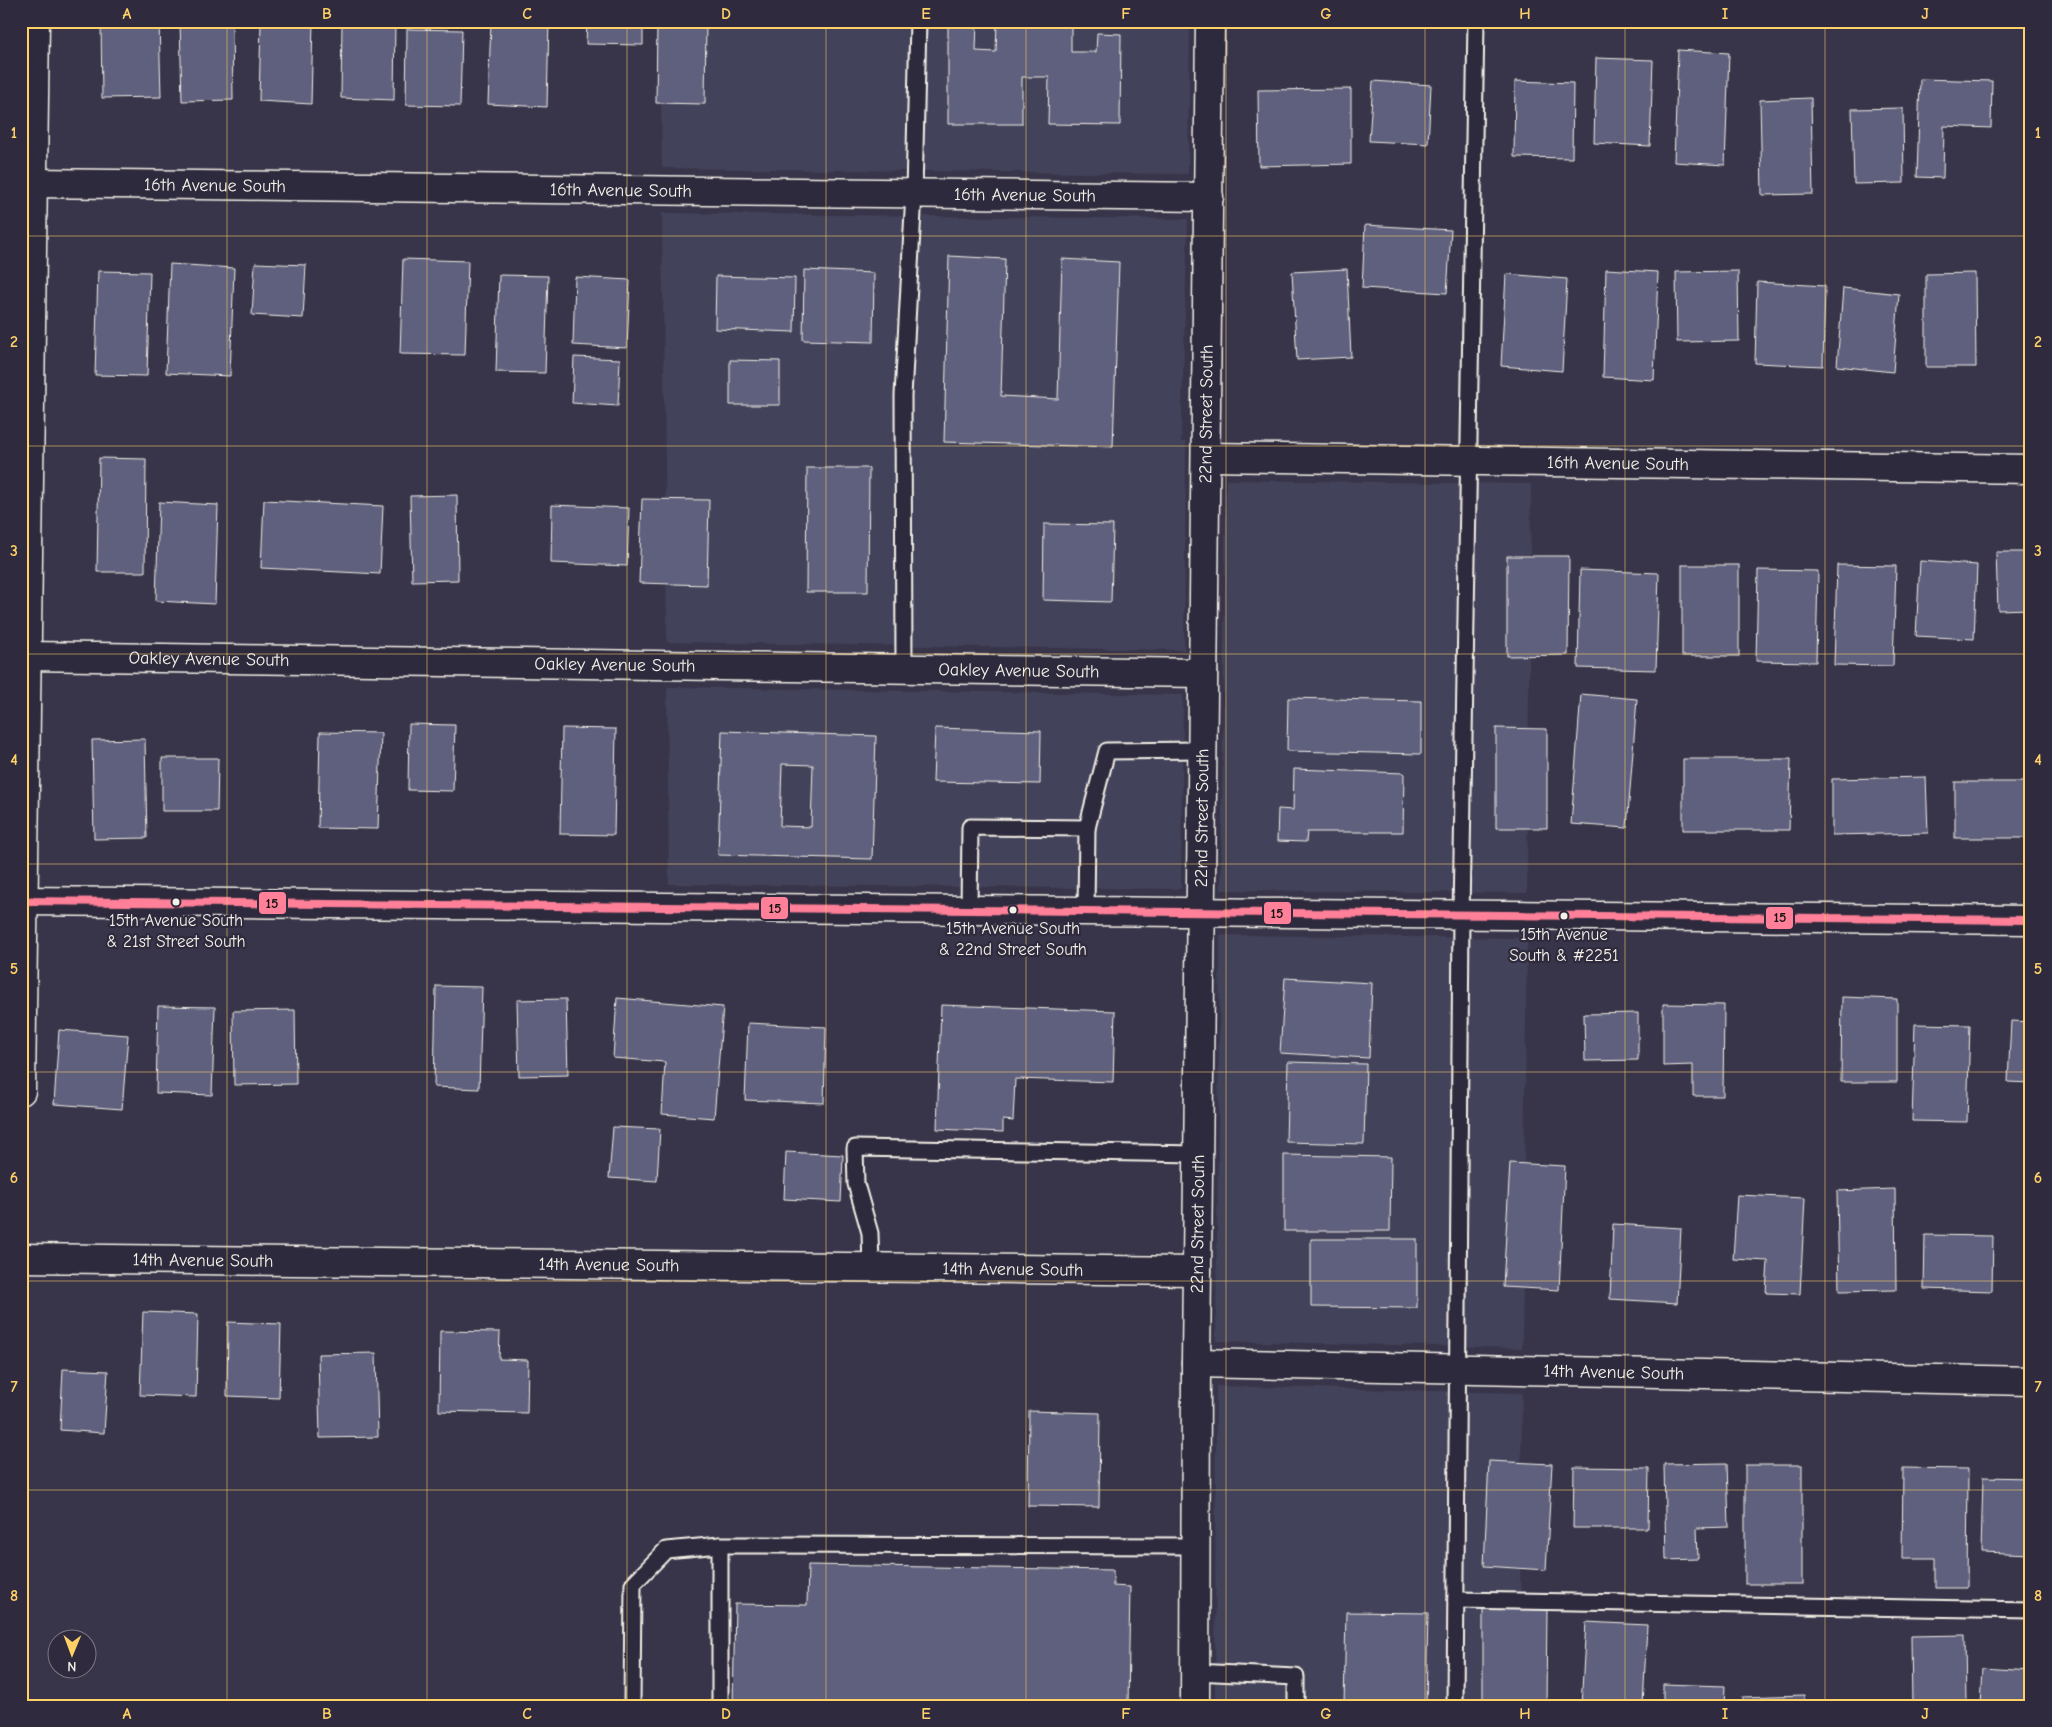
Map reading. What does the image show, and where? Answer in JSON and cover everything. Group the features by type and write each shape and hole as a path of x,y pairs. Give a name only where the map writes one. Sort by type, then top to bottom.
{"street":[{"path":"21,1091 22,901 27,656 25,515 27,317 35,21"},
{"name":"22nd Street South","path":"1195,1706 1196,1363 1210,21"},
{"name":"16th Avenue South","path":"32,183 1209,197"},
{"name":"16th Avenue South","path":"1206,457 2031,469"},
{"name":"Oakley Avenue South","path":"27,656 1203,673"},
{"path":"22,901 2031,920"},
{"name":"14th Avenue South","path":"21,1258 1197,1271"},
{"name":"14th Avenue South","path":"1196,1363 2031,1381"}],"lane":[{"path":"904,668 903,396 914,193 918,21"},
{"path":"1455,1706 1461,915 1476,21"},
{"path":"1086,911 1087,828 1106,750 1202,750"},
{"path":"969,910 970,827 1087,828"},
{"path":"871,1267 870,1233 856,1184 855,1148 1198,1154"},
{"path":"632,1706 633,1584 666,1550 720,1545 1195,1546"},
{"path":"720,1545 720,1706"},
{"path":"1456,1600 2031,1610"},
{"path":"1195,1672 1296,1677 1296,1706"}],"shaded area":[{"path":"660,21 1190,21 1188,174 662,168"},
{"path":"662,213 1188,219 1181,442 1186,442 1184,650 667,642"},
{"path":"1226,480 1531,484 1527,893 1221,890"},
{"path":"667,687 1183,695 1181,889 669,884"},
{"path":"1220,935 1527,938 1522,1348 1216,1341"},
{"path":"1216,1386 1522,1393 1519,1706 1215,1706"}],"building":[{"path":"101,21 159,21 161,97 102,98"},
{"path":"180,21 232,21 233,100 182,101"},
{"path":"261,21 313,21 311,104 259,101"},
{"path":"342,21 395,21 394,100 341,98"},
{"path":"491,21 549,21 547,107 488,104"},
{"path":"587,21 643,21 643,45 586,44"},
{"path":"657,21 706,21 705,104 656,103"},
{"path":"948,21 977,21 976,51 996,52 997,21 1071,21 1071,52 1096,52 1097,33 1121,34 1120,125 1048,124 1049,77 1022,77 1022,124 948,124"},
{"path":"407,29 462,30 460,106 406,105"},
{"path":"1678,50 1729,53 1725,165 1674,162"},
{"path":"1596,58 1653,60 1650,146 1594,143"},
{"path":"1920,79 1992,81 1991,128 1944,126 1943,178 1917,177"},
{"path":"1373,81 1431,85 1428,144 1369,141"},
{"path":"1515,81 1573,83 1572,158 1514,157"},
{"path":"1351,89 1351,164 1259,166 1258,90"},
{"path":"1811,98 1813,194 1762,195 1760,100"},
{"path":"1903,108 1904,183 1854,184 1852,109"},
{"path":"1365,225 1451,230 1447,293 1362,288"},
{"path":"949,256 1005,259 1001,396 1058,399 1062,259 1119,262 1113,447 944,442"},
{"path":"403,259 468,261 465,355 400,354"},
{"path":"255,263 306,265 303,318 252,315"},
{"path":"170,264 234,268 230,376 166,373"},
{"path":"1347,269 1351,357 1297,360 1292,272"},
{"path":"1606,269 1658,272 1654,380 1603,377"},
{"path":"804,270 874,273 873,342 803,340"},
{"path":"98,271 150,272 147,376 95,375"},
{"path":"1738,271 1739,341 1677,342 1676,272"},
{"path":"1975,273 1976,367 1926,367 1926,274"},
{"path":"1506,274 1567,279 1562,371 1501,366"},
{"path":"499,275 548,276 545,373 496,372"},
{"path":"716,276 795,278 794,332 715,329"},
{"path":"575,277 630,280 627,348 573,345"},
{"path":"1757,282 1825,286 1823,366 1755,363"},
{"path":"1843,288 1899,294 1893,372 1837,366"},
{"path":"2031,334 2031,383 2028,383"},
{"path":"574,357 620,359 618,406 572,403"},
{"path":"730,360 780,361 780,405 730,405"},
{"path":"99,458 146,459 145,572 97,572"},
{"path":"807,468 869,468 868,592 806,592"},
{"path":"457,495 458,580 412,581 410,496"},
{"path":"642,499 709,500 707,585 639,583"},
{"path":"264,500 383,506 380,574 261,568"},
{"path":"159,502 218,505 215,604 156,601"},
{"path":"552,505 629,508 627,566 551,563"},
{"path":"1044,524 1113,525 1111,602 1043,600"},
{"path":"1996,552 2031,552 2031,609 1998,610"},
{"path":"1507,556 1569,556 1568,655 1507,656"},
{"path":"1920,561 1977,565 1974,639 1916,636"},
{"path":"1682,565 1739,565 1739,656 1682,656"},
{"path":"1837,565 1896,566 1893,666 1834,665"},
{"path":"1580,570 1659,573 1656,670 1578,668"},
{"path":"1758,570 1818,571 1816,662 1756,661"},
{"path":"1581,694 1637,699 1627,828 1571,824"},
{"path":"1288,698 1421,701 1421,754 1287,751"},
{"path":"409,724 455,725 453,791 408,790"},
{"path":"562,728 616,729 614,835 560,834"},
{"path":"935,728 1041,731 1040,784 933,782"},
{"path":"1496,728 1547,729 1547,828 1496,828"},
{"path":"722,731 876,736 872,859 718,855","holes":["782,764 813,765 811,827 780,826"]},
{"path":"320,732 381,733 378,829 318,828"},
{"path":"145,739 147,838 94,839 92,740"},
{"path":"162,758 218,758 217,811 162,811"},
{"path":"1683,759 1791,759 1789,830 1683,830"},
{"path":"1294,769 1404,773 1403,832 1307,832 1306,842 1277,841 1278,809 1293,810"},
{"path":"1926,777 1928,833 1832,835 1832,779"},
{"path":"1955,782 2031,782 2031,838 1955,838"},
{"path":"1285,978 1372,983 1369,1058 1280,1053"},
{"path":"436,986 482,987 479,1089 434,1087"},
{"path":"1842,997 1897,999 1897,1082 1841,1082"},
{"path":"617,998 723,1007 714,1118 662,1114 665,1062 613,1058"},
{"path":"566,999 568,1075 519,1076 517,1000"},
{"path":"1663,1004 1724,1005 1723,1096 1693,1096 1693,1065 1663,1066"},
{"path":"941,1005 1115,1011 1113,1082 1015,1079 1013,1121 1003,1120 1003,1132 937,1129"},
{"path":"158,1006 215,1007 212,1095 156,1093"},
{"path":"295,1010 296,1084 234,1085 233,1011"},
{"path":"1638,1013 1638,1060 1585,1061 1584,1014"},
{"path":"2011,1021 2031,1022 2031,1083 2008,1082"},
{"path":"748,1023 826,1027 824,1103 745,1100"},
{"path":"1915,1024 1970,1025 1967,1122 1912,1121"},
{"path":"59,1030 128,1035 122,1109 54,1104"},
{"path":"1288,1062 1366,1064 1364,1144 1286,1142"},
{"path":"613,1127 660,1129 657,1181 609,1178"},
{"path":"786,1152 843,1155 841,1202 784,1199"},
{"path":"1284,1155 1391,1157 1390,1231 1284,1231"},
{"path":"1510,1163 1565,1166 1559,1290 1503,1287"},
{"path":"1895,1189 1896,1290 1839,1291 1837,1191"},
{"path":"1737,1195 1805,1198 1800,1294 1766,1293 1768,1261 1733,1259"},
{"path":"2028,1220 2031,1220 2031,1299 2029,1299"},
{"path":"1613,1224 1681,1228 1677,1303 1610,1299"},
{"path":"1925,1235 1993,1236 1992,1291 1924,1289"},
{"path":"1311,1239 1417,1239 1417,1308 1311,1307"},
{"path":"143,1312 198,1314 196,1397 140,1395"},
{"path":"228,1322 281,1324 279,1398 227,1396"},
{"path":"440,1331 500,1332 499,1359 528,1360 527,1413 439,1411"},
{"path":"376,1353 378,1437 320,1438 318,1354"},
{"path":"63,1369 108,1371 104,1433 60,1430"},
{"path":"1029,1411 1100,1413 1099,1507 1028,1506"},
{"path":"1489,1461 1552,1464 1546,1570 1484,1566"},
{"path":"1727,1463 1729,1527 1697,1528 1698,1559 1666,1560 1664,1464"},
{"path":"1745,1465 1802,1465 1802,1584 1745,1584"},
{"path":"1574,1467 1649,1468 1648,1528 1573,1528"},
{"path":"1903,1468 1968,1469 1967,1588 1935,1588 1935,1558 1902,1558"},
{"path":"1983,1477 2031,1478 2031,1554 1981,1552"},
{"path":"808,1565 1113,1570 1113,1586 1130,1587 1128,1706 733,1706 735,1604 807,1605"},
{"path":"1483,1608 1547,1609 1546,1706 1483,1706"},
{"path":"1346,1612 1428,1613 1426,1706 1344,1706"},
{"path":"1586,1622 1647,1625 1643,1706 1581,1706"},
{"path":"1965,1635 1966,1706 1912,1706 1911,1636"},
{"path":"1983,1668 2031,1671 2031,1706 1981,1706"},
{"path":"1663,1684 1725,1686 1724,1706 1663,1706"},
{"path":"1805,1695 1805,1706 1743,1706 1743,1697"}],"transit line":[{"name":"15","path":"21,901 2031,920"}],"place":[{"name":"15th Avenue South & 21st Street South","path":"176,902"},
{"name":"15th Avenue South & 22nd Street South","path":"1013,910"},
{"name":"15th Avenue South & #2251","path":"1564,916"}]}
